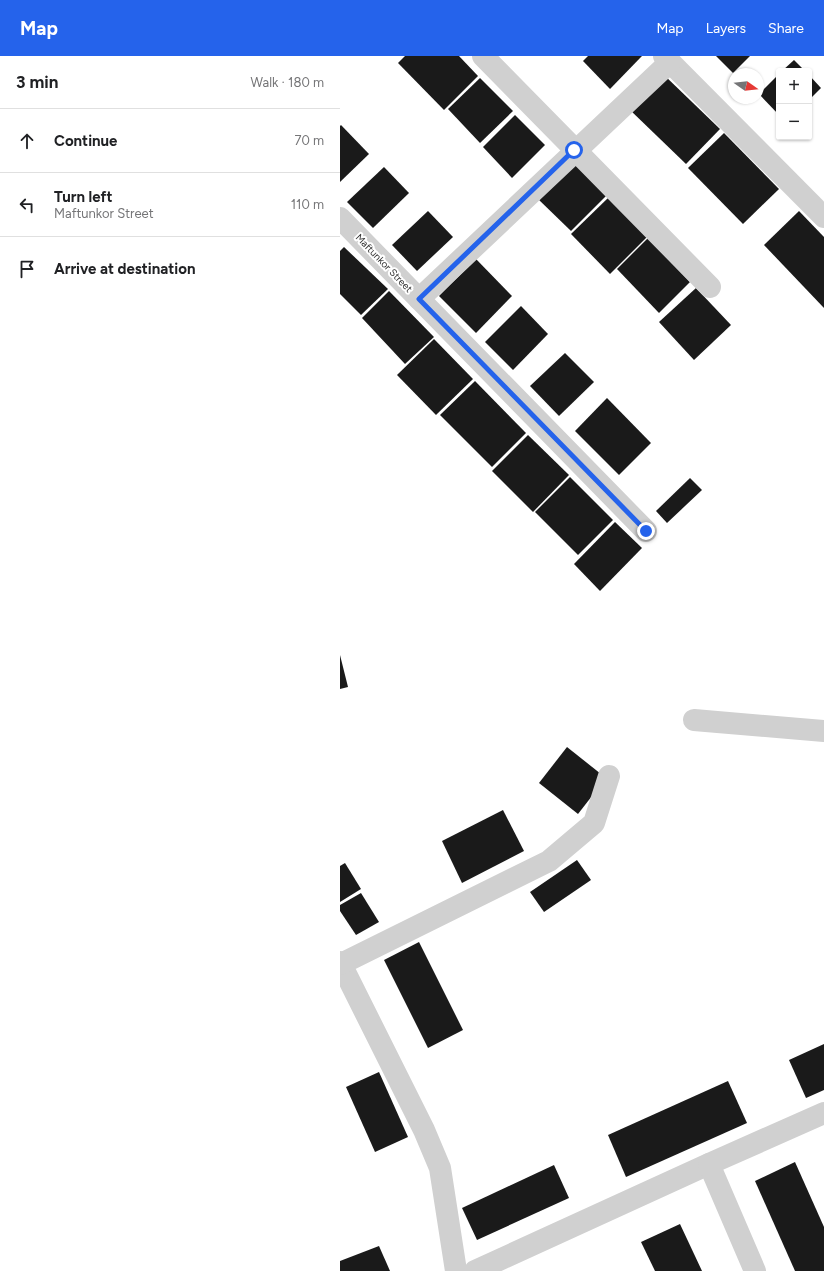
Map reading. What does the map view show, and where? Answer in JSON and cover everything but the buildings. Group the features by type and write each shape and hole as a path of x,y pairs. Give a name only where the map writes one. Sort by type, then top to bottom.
{"street":[{"path":"483,56 710,287"},
{"path":"419,299 667,59 824,217"},
{"name":"Maftunkor Street","path":"340,218 646,531"},
{"path":"694,720 824,731"},
{"path":"456,1271 440,1168 424,1130 341,963 549,861 594,822 609,776"},
{"path":"475,1271 824,1113"},
{"path":"709,1164 755,1271"}],"route":[{"path":"574,150 419,299 646,531"}]}
